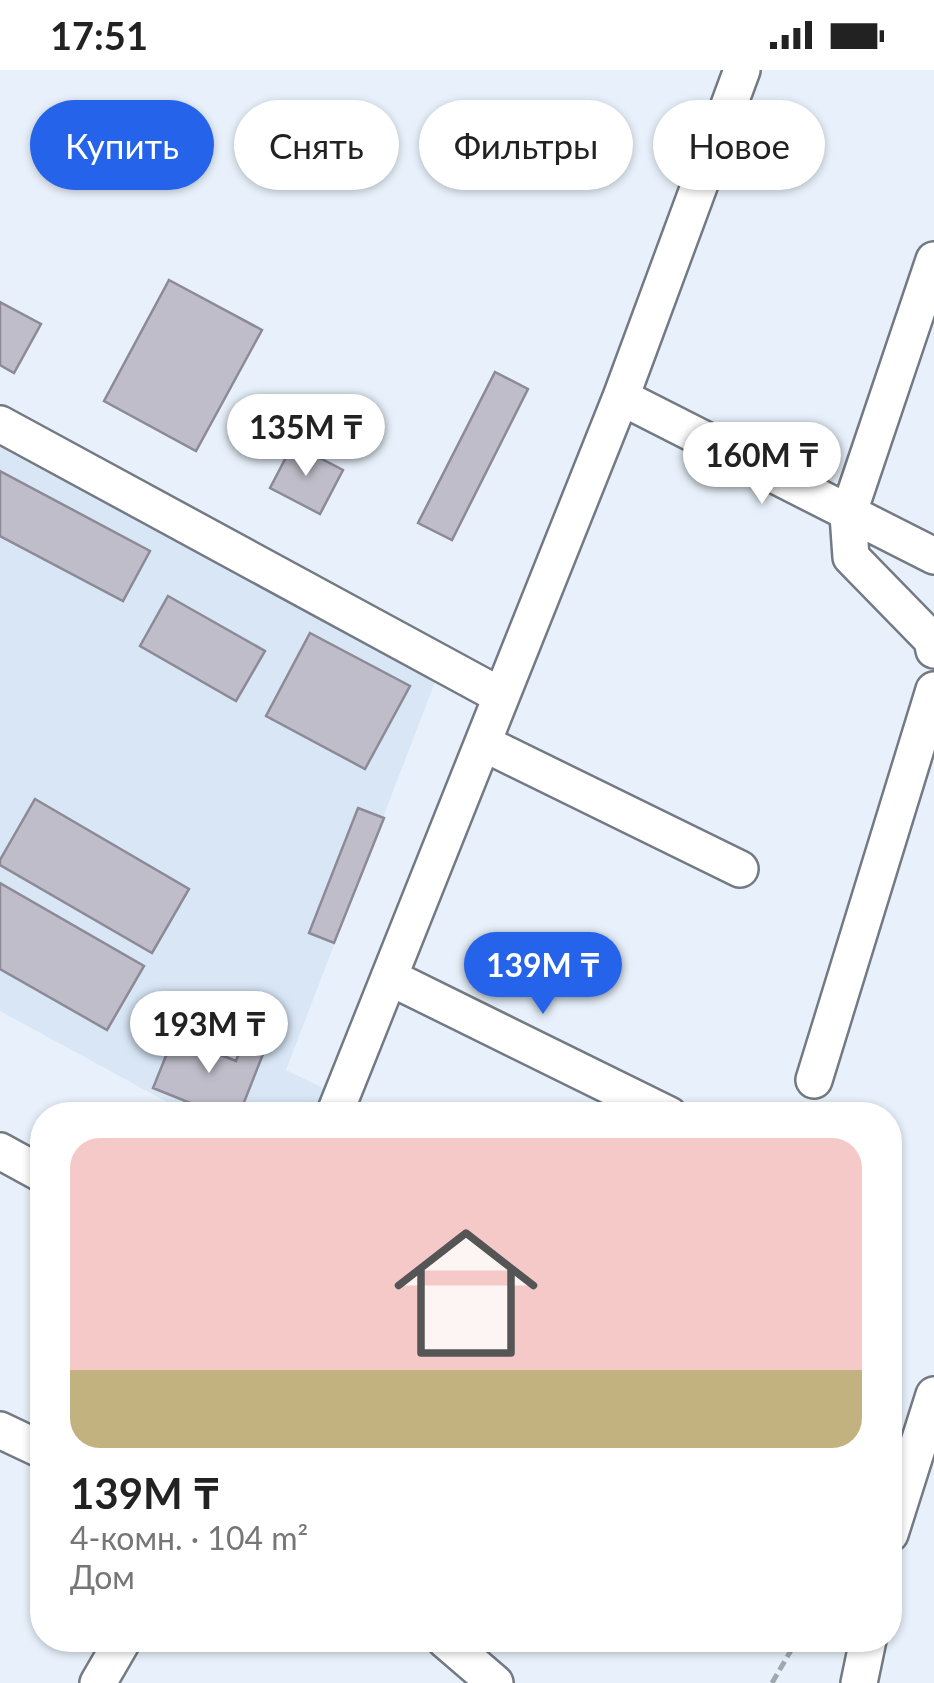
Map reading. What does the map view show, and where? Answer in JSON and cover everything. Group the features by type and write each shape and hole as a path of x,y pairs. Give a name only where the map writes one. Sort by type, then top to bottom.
{"street":[{"path":"339,1102 621,398 742,70"},
{"path":"934,260 848,514 851,557 932,640 934,650"},
{"path":"621,398 934,556"},
{"path":"0,424 501,696"},
{"path":"814,1080 934,690"},
{"path":"483,743 740,869"},
{"path":"389,977 643,1102"},
{"path":"0,1152 30,1168"},
{"path":"902,1496 934,1395"},
{"path":"0,1430 30,1444"},
{"path":"98,1683 116,1652"},
{"path":"454,1652 475,1677"},
{"path":"859,1683 865,1652"}],"path":[{"path":"772,1683 789,1652"}],"shaded area":[{"path":"0,447 435,682 286,1070 325,1089 320,1102 167,1102 0,1011"}],"building":[{"path":"169,280 262,330 196,451 104,401"},
{"path":"0,302 41,324 14,373 0,365"},
{"path":"495,372 528,389 452,540 418,523"},
{"path":"293,444 343,470 320,514 270,488"},
{"path":"0,471 150,551 123,601 0,536"},
{"path":"168,596 265,651 236,701 140,646"},
{"path":"310,633 410,686 365,769 266,716"},
{"path":"35,799 189,889 152,953 0,865"},
{"path":"358,808 384,818 334,943 309,933"},
{"path":"0,883 144,966 107,1030 0,969"},
{"path":"174,1036 236,1061 244,1040 265,1049 244,1102 188,1102 153,1088"}]}
